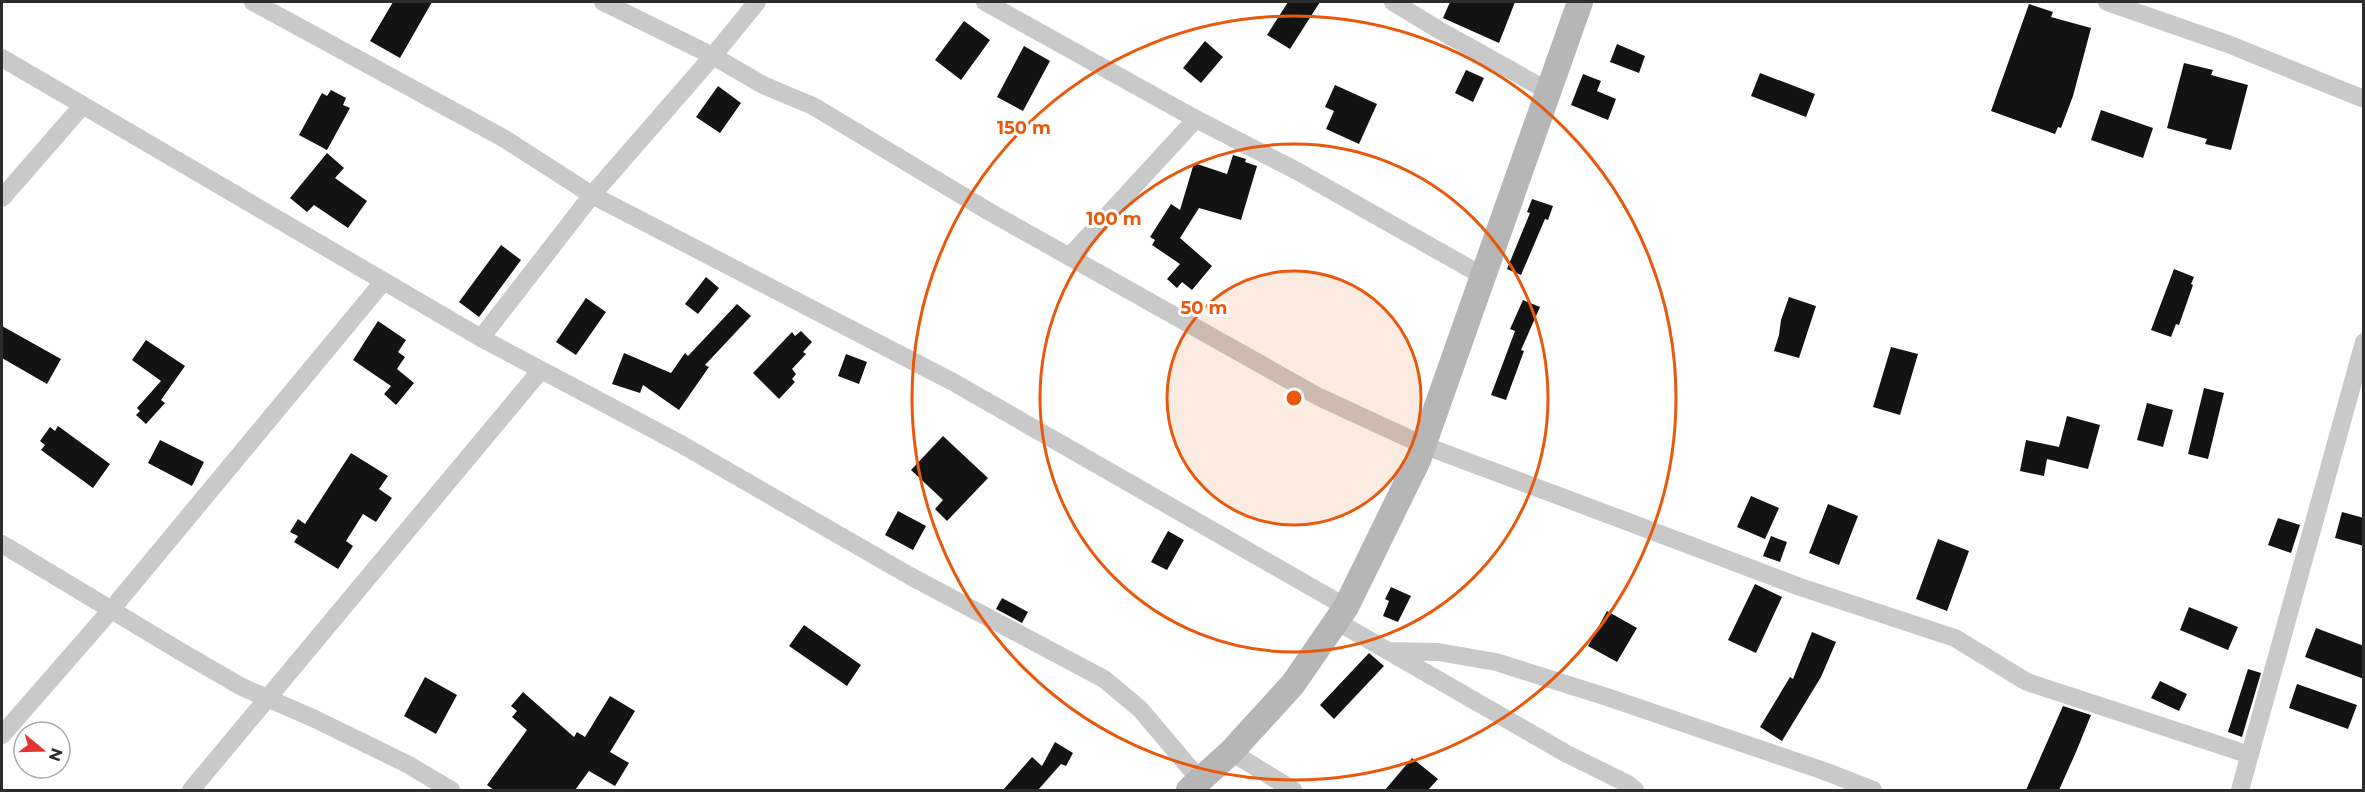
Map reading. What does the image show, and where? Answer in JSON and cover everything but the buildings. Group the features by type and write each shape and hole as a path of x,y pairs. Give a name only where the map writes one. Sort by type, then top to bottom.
{"street":[{"path":"253,2 505,139 592,195 952,382 1341,614 1390,651 1452,690 1566,754 1628,784 1635,790"},
{"path":"603,2 713,56 763,85 813,106 978,206 1319,397 1423,445 1800,587 1955,639 2027,682 2250,755"},
{"path":"481,338 592,195 757,2"},
{"path":"985,2 1196,119 1297,171 1483,276"},
{"path":"1393,2 1548,92"},
{"path":"2,58 481,338 679,443 910,576 1104,679 1140,709 1194,785 1231,752 1293,684 1341,614 1423,445 1580,2"},
{"path":"2107,2 2228,44 2364,99"},
{"path":"2,198 83,105"},
{"path":"1069,257 1196,119"},
{"path":"2,735 111,609 383,282"},
{"path":"2240,790 2364,342"},
{"path":"191,790 541,370"},
{"path":"2,544 242,687 407,764 451,790"},
{"path":"1390,651 1438,652 1496,662 1618,700 1873,790"},
{"path":"1231,752 1293,790"}]}
